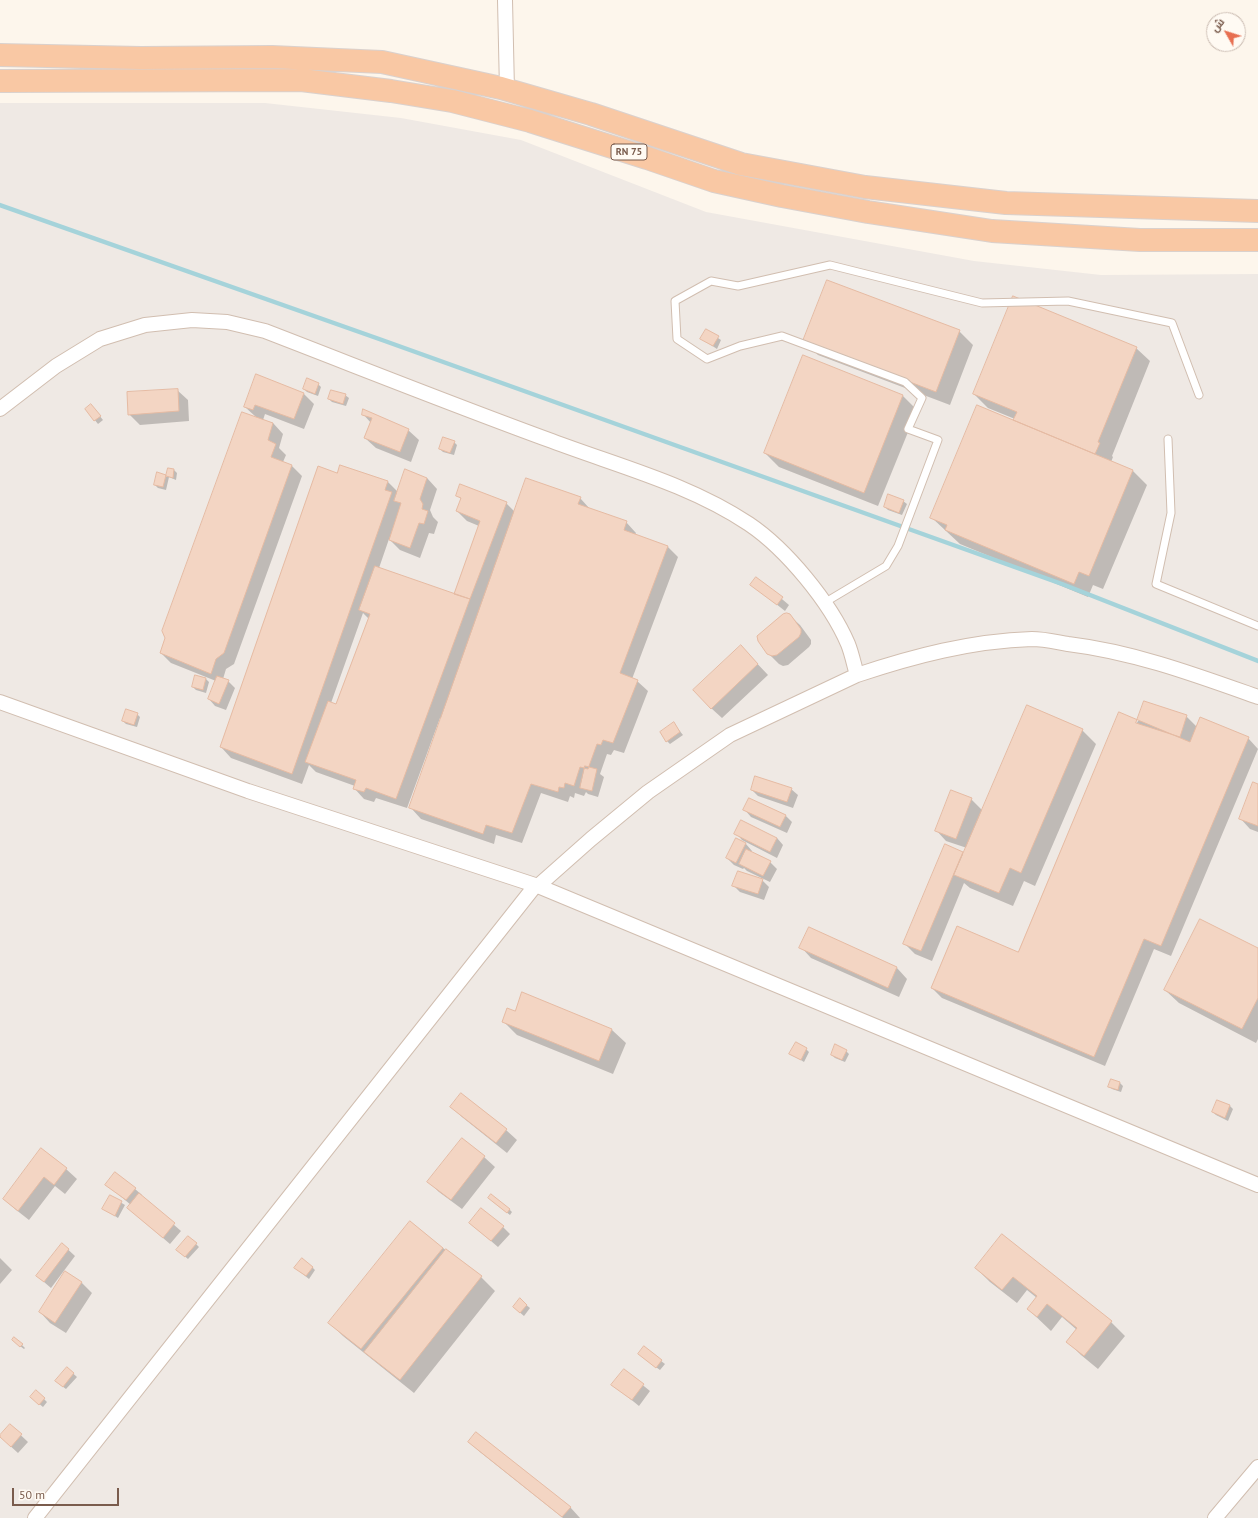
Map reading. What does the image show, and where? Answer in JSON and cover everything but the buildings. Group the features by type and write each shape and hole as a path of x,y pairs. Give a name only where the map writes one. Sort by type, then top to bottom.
{"highway":[{"name":"RN 75","path":"0,55 141,58 272,57 382,62 507,90 591,114 741,164 865,187 1006,203 1258,211"},
{"name":"RN 75","path":"0,81 301,80 391,91 452,101 530,121 714,181 782,196 868,212 992,231 1140,240 1258,240"}],"street":[{"path":"505,0 507,90"},
{"path":"0,409 56,366 100,338 139,327 192,320 227,322 265,331 551,441 654,478 713,502 750,525 778,548 806,579 830,611 848,644 857,675"},
{"path":"35,1518 537,886 648,792 730,735 857,675 904,660 965,645 1033,639 1097,647 1149,660 1258,697"},
{"path":"0,702 248,791 537,886 1258,1185"},
{"path":"1215,1518 1258,1467"}],"lane":[{"path":"824,603 886,566 898,546 938,440 908,429 922,398 905,382 782,336 740,346 707,359 677,340 675,301 711,281 738,286 830,265 982,303 1068,301 1172,323 1199,395"},
{"path":"1168,439 1171,513 1156,584 1258,626"}],"shaded area":[{"path":"0,103 265,103 401,118 521,140 706,212 974,261 1101,275 1258,274 1258,1518 0,1518"}],"waterway":[{"path":"0,205 382,340 1062,584 1258,661"}]}
